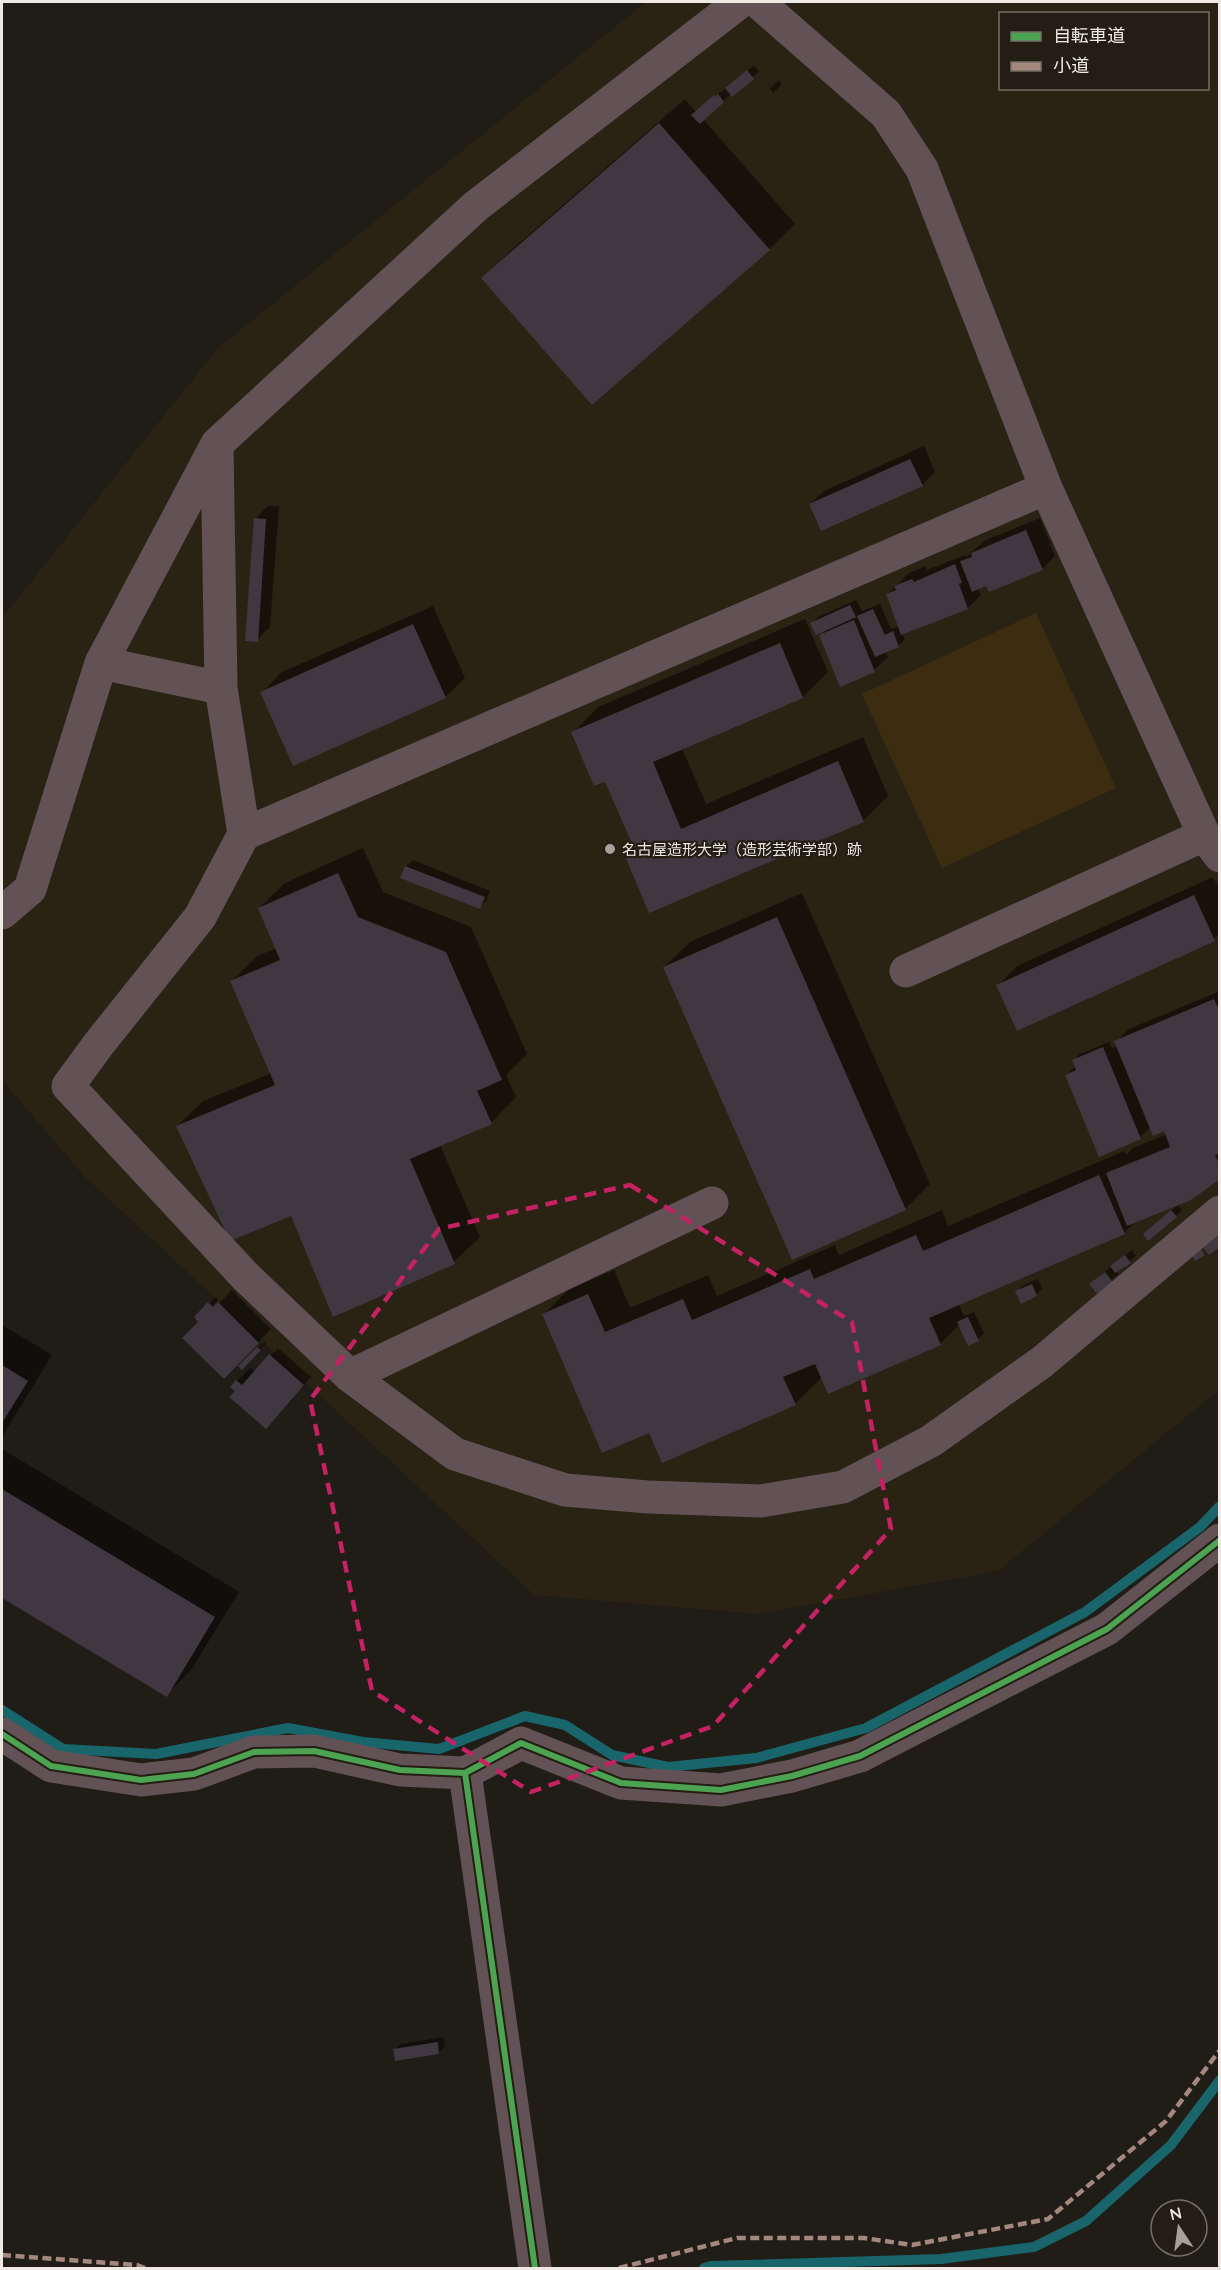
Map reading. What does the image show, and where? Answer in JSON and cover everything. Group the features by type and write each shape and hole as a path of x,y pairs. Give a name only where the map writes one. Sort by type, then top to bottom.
{"street":[{"path":"2,912 30,889 101,663 217,444 476,206 740,2"},
{"path":"758,2 886,114 922,169 1046,488 1212,845 906,971"},
{"path":"217,444 221,688 244,834 200,917 68,1086 245,1276 350,1376 455,1454 565,1491 761,1501 843,1487 931,1440 1042,1362 1220,1212"},
{"path":"244,834 1046,488"},
{"path":"101,663 221,688"},
{"path":"350,1376 712,1203"},
{"path":"2,1734 51,1767 141,1780 194,1774 254,1752 314,1751 400,1770 465,1773 521,1743 621,1783 721,1790 792,1776 860,1756 1107,1629 1220,1540"},
{"path":"465,1773 535,2268"}],"highlighted area":[{"path":"630,1185 852,1322 891,1529 713,1726 531,1792 372,1691 310,1400 439,1229"}],"shaded area":[{"name":"名古屋造形大学（造形芸術学部）跡","path":"646,2 1219,2 1219,1390 998,1571 758,1614 534,1595 83,1175 2,1080 2,618 218,348"},
{"path":"1036,613 1116,788 942,868 862,694"}],"building":[{"path":"747,70 754,79 732,97 725,88"},
{"path":"718,94 724,102 700,124 691,115"},
{"path":"659,123 770,250 592,405 481,278"},
{"path":"910,459 923,486 821,531 809,504"},
{"path":"254,518 266,519 258,642 245,641"},
{"path":"1026,530 1043,570 989,592 986,586 972,592 960,561 972,557 971,553"},
{"path":"955,564 968,609 901,635 886,594 896,590 894,586 912,579 914,582"},
{"path":"850,605 856,617 816,635 810,623"},
{"path":"873,609 885,635 893,631 899,647 875,657 857,616"},
{"path":"854,620 875,672 840,687 819,635"},
{"path":"413,624 446,698 293,766 260,692"},
{"path":"780,643 803,698 653,762 681,829 838,761 864,822 649,913 624,854 635,850 605,782 594,786 571,732"},
{"path":"405,866 485,897 480,909 400,878"},
{"path":"338,873 358,917 446,952 502,1080 477,1091 492,1124 410,1159 455,1264 333,1317 291,1216 230,1241 176,1126 275,1085 230,981 280,960 258,908"},
{"path":"1194,895 1215,941 1017,1031 996,985"},
{"path":"777,917 906,1210 792,1260 663,967"},
{"path":"1214,999 1220,1012 1220,1154 1215,1155 1220,1166 1220,1179 1191,1200 1127,1226 1106,1173 1170,1147 1164,1131 1153,1136 1114,1041"},
{"path":"1103,1047 1141,1139 1099,1157 1065,1075 1076,1070 1072,1060"},
{"path":"1099,1175 1125,1234 929,1318 941,1345 828,1394 815,1364 783,1377 796,1405 662,1463 649,1433 602,1453 542,1314 588,1294 605,1332 683,1299 692,1320 810,1269 814,1279 916,1235 923,1251"},
{"path":"1171,1210 1177,1217 1148,1241 1143,1234"},
{"path":"1220,1221 1220,1247 1209,1255 1196,1239"},
{"path":"1199,1247 1205,1255 1195,1261 1190,1253"},
{"path":"1125,1255 1131,1263 1115,1273 1110,1266"},
{"path":"1105,1272 1113,1282 1097,1294 1089,1284"},
{"path":"1032,1284 1037,1296 1021,1304 1015,1291"},
{"path":"208,1302 213,1307 218,1302 259,1343 224,1379 182,1338 198,1322 194,1317"},
{"path":"968,1317 979,1341 968,1346 957,1322"},
{"path":"257,1347 261,1350 242,1370 238,1366"},
{"path":"269,1354 304,1385 266,1429 229,1397 235,1391 230,1387 236,1380 242,1385"},
{"path":"2,1365 28,1381 2,1423"},
{"path":"2,1489 215,1617 167,1697 2,1598"},
{"path":"438,2042 439,2054 395,2061 393,2049"}],"waterway":[{"path":"2,1710 63,1749 156,1754 288,1728 363,1742 439,1749 525,1716 565,1725 612,1755 668,1767 756,1758 866,1728 1085,1612 1200,1527 1220,1506"},
{"path":"704,2268 941,2259 1034,2247 1086,2221 1171,2145 1220,2080"}],"marked path":[{"path":"619,2268 737,2238 864,2238 912,2245 1048,2219 1166,2121 1220,2050"},
{"path":"2,2255 137,2265 145,2268"}],"cycle path":[{"path":"2,1734 51,1766 141,1780 194,1774 254,1752 314,1751 400,1770 465,1773 521,1743 621,1783 721,1790 792,1776 860,1756 1107,1629 1220,1540"},
{"path":"465,1773 535,2268"}],"place":[{"name":"名古屋造形大学（造形芸術学部）跡","path":"610,849"}]}
